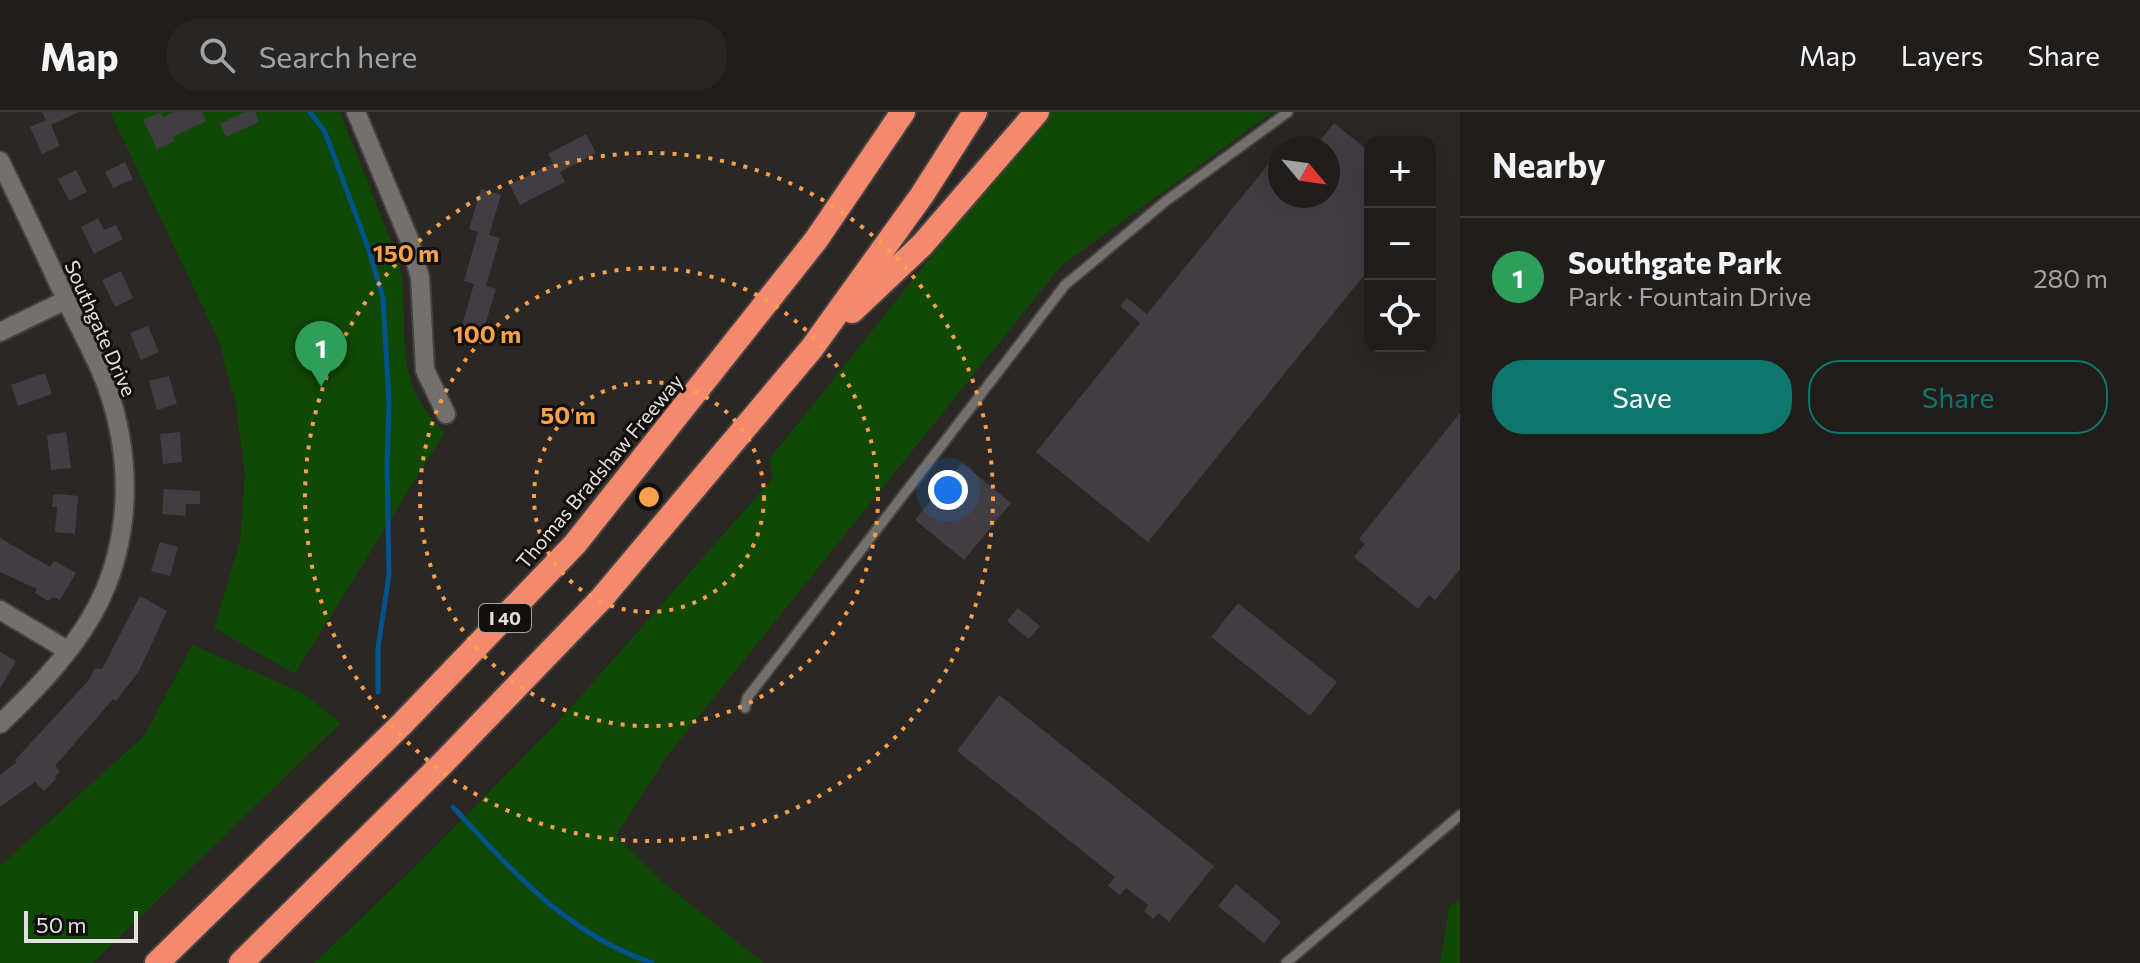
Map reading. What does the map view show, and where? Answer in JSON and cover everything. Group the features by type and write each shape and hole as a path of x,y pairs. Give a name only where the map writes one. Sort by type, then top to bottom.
{"highway":[{"name":"Thomas Bradshaw Freeway","path":"157,963 402,724 575,544 816,240 903,112"},
{"name":"I 40","path":"241,963 388,819 602,598 812,348 922,195 975,112"},
{"path":"812,348 922,245 1037,112"}],"street":[{"path":"356,112 409,239 420,277 425,370 446,414"},
{"name":"Southgate Drive","path":"0,161 107,386 123,449 125,486 123,519 110,575 87,623 67,650 0,724"},
{"path":"0,332 66,300"},
{"path":"0,610 67,650"}],"lane":[{"path":"745,708 747,698 1065,285 1166,201 1288,112"},
{"path":"1286,963 1460,815"}],"green space":[{"path":"110,112 340,112 399,262 409,373 427,412 445,432 295,674 214,628 240,541 245,475 236,405 218,339"},
{"path":"1050,112 1273,112 1061,266 667,756 616,836 664,883 764,963 314,963 417,865 558,722 773,478 769,459"},
{"path":"192,645 301,692 341,723 93,963 0,963 0,866 145,735"},
{"path":"1460,900 1460,963 1440,963 1449,907"}],"building":[{"path":"42,112 79,112 51,125 60,146 42,154 30,127 46,120"},
{"path":"160,112 163,117 174,112 202,112 206,121 173,137 175,141 157,149 143,120"},
{"path":"245,112 255,112 259,122 226,137 220,124"},
{"path":"1334,123 1364,147 1364,275 1148,542 1036,452 1140,323 1120,306 1127,298 1147,314 1268,165 1268,208 1340,208 1340,136 1324,136"},
{"path":"586,134 596,153 560,172 565,182 520,205 510,185 553,163 548,154"},
{"path":"125,162 133,179 113,188 105,172"},
{"path":"76,170 87,192 69,201 58,179"},
{"path":"481,189 501,195 489,235 500,238 486,286 496,289 481,338 460,332 474,284 464,281 478,232 469,229"},
{"path":"98,218 104,230 116,225 123,239 94,254 81,227"},
{"path":"121,271 133,298 115,307 102,280"},
{"path":"148,326 159,352 141,360 130,333"},
{"path":"45,373 52,394 18,406 11,385"},
{"path":"169,376 177,404 157,410 149,381"},
{"path":"1460,413 1460,569 1435,600 1429,595 1418,609 1354,557 1365,544 1359,539"},
{"path":"66,432 71,468 51,470 47,435"},
{"path":"180,432 182,462 163,464 160,434"},
{"path":"962,463 1011,503 964,560 915,520"},
{"path":"164,489 200,491 200,504 186,504 185,516 162,514"},
{"path":"53,495 78,496 75,534 55,532 57,507 52,507"},
{"path":"0,538 50,567 54,561 76,573 60,600 54,597 48,601 35,593 37,589 0,572"},
{"path":"160,542 178,547 170,576 151,571"},
{"path":"140,596 167,611 139,671 116,701 113,699 55,766 60,771 44,791 35,782 0,807 0,775 17,762 15,760 88,681 95,668 102,669"},
{"path":"1238,603 1337,682 1310,716 1211,637"},
{"path":"1018,608 1040,626 1029,639 1007,621"},
{"path":"0,652 16,661 0,688"},
{"path":"999,695 1214,866 1169,922 1158,913 1153,919 1144,911 1148,905 1126,888 1120,895 1108,886 1115,877 957,751"},
{"path":"1236,884 1281,922 1264,943 1218,906"}],"waterway":[{"path":"310,112 325,132 369,250 383,298 389,403 389,575 378,648 378,692"},
{"path":"453,807 519,877 567,918 621,951 652,963"}],"place":[{"name":"Southgate Park","path":"321,387"}]}
